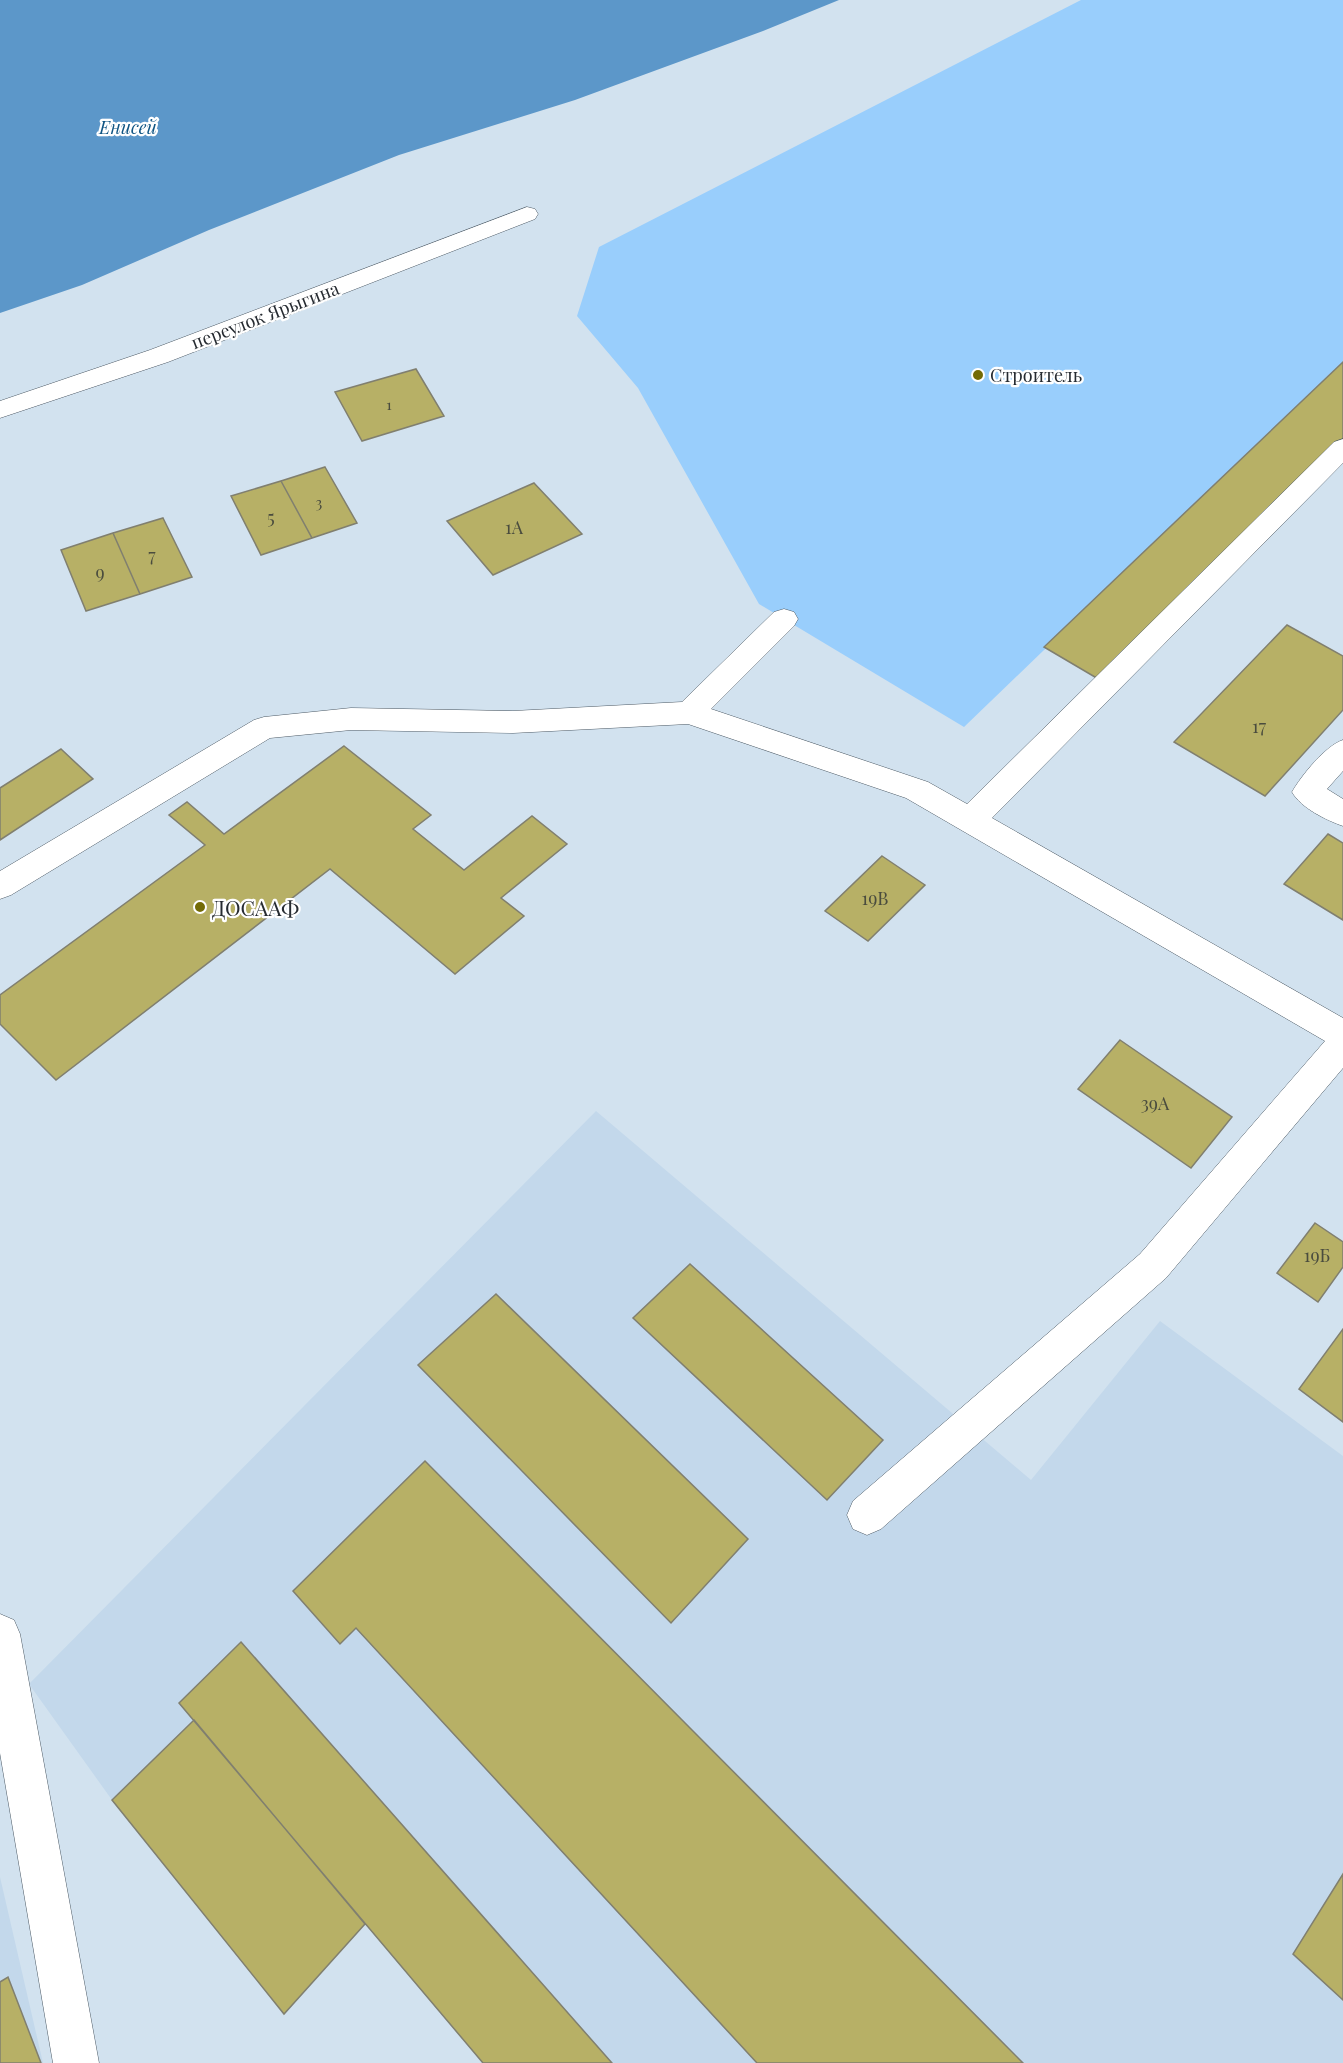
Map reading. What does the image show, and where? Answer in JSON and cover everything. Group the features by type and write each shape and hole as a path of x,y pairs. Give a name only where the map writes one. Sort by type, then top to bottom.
{"street":[{"name":"переулок Ярыгина","path":"0,410 159,356 527,214"},
{"path":"970,821 1343,448"},
{"path":"689,713 784,619"},
{"path":"0,886 264,728 351,719 513,722 689,713 917,790 1343,1035"},
{"path":"1343,751 1307,792 1343,814"},
{"path":"867,1515 1153,1266 1343,1044"},
{"path":"0,1634 76,2063"}],"shaded area":[{"name":"Строитель","path":"1081,0 1343,0 1343,362 964,727 759,604 638,388 577,316 599,247"},
{"path":"596,1111 1031,1480 1160,1321 1343,1456 1343,2063 483,2063 365,1924 284,2014 112,1800 29,1684"},
{"path":"0,1877 43,2063 0,2063"}],"water":[{"name":"Енисей","path":"0,0 839,0 763,31 575,100 399,155 209,230 82,285 0,313"}],"building":[{"path":"1343,362 1343,439 1100,680 1044,647"},
{"path":"416,369 444,416 362,441 335,392"},
{"path":"325,467 357,523 312,538 281,481"},
{"path":"281,481 312,538 261,555 231,496"},
{"path":"534,483 582,534 493,575 447,521"},
{"path":"163,518 192,577 140,594 113,533"},
{"path":"113,533 140,594 86,611 61,550"},
{"path":"1287,625 1343,656 1343,710 1265,796 1174,742"},
{"name":"ДОСААФ","path":"344,746 431,815 413,829 464,870 532,816 567,844 501,898 524,916 455,974 330,869 56,1080 0,1024 0,995 205,845 169,815 187,802 224,834"},
{"path":"61,749 93,779 0,840 0,788"},
{"path":"1328,834 1343,843 1343,920 1284,884"},
{"path":"882,856 925,885 868,941 825,911"},
{"path":"1120,1040 1232,1117 1191,1168 1078,1089"},
{"path":"1315,1223 1343,1242 1343,1267 1318,1302 1277,1273"},
{"path":"690,1264 883,1440 827,1500 633,1318"},
{"path":"496,1294 748,1539 671,1623 418,1365"},
{"path":"1343,1329 1343,1422 1299,1389"},
{"path":"425,1461 1023,2063 757,2063 356,1628 340,1644 293,1591"},
{"path":"241,1642 612,2063 483,2063 179,1703"},
{"path":"194,1720 365,1924 284,2014 112,1800"},
{"path":"1343,1874 1343,2000 1293,1954"},
{"path":"8,1977 41,2063 0,2063 0,1982"}],"place":[{"name":"Строитель","path":"978,375"},
{"name":"ДОСААФ","path":"200,907"}]}
